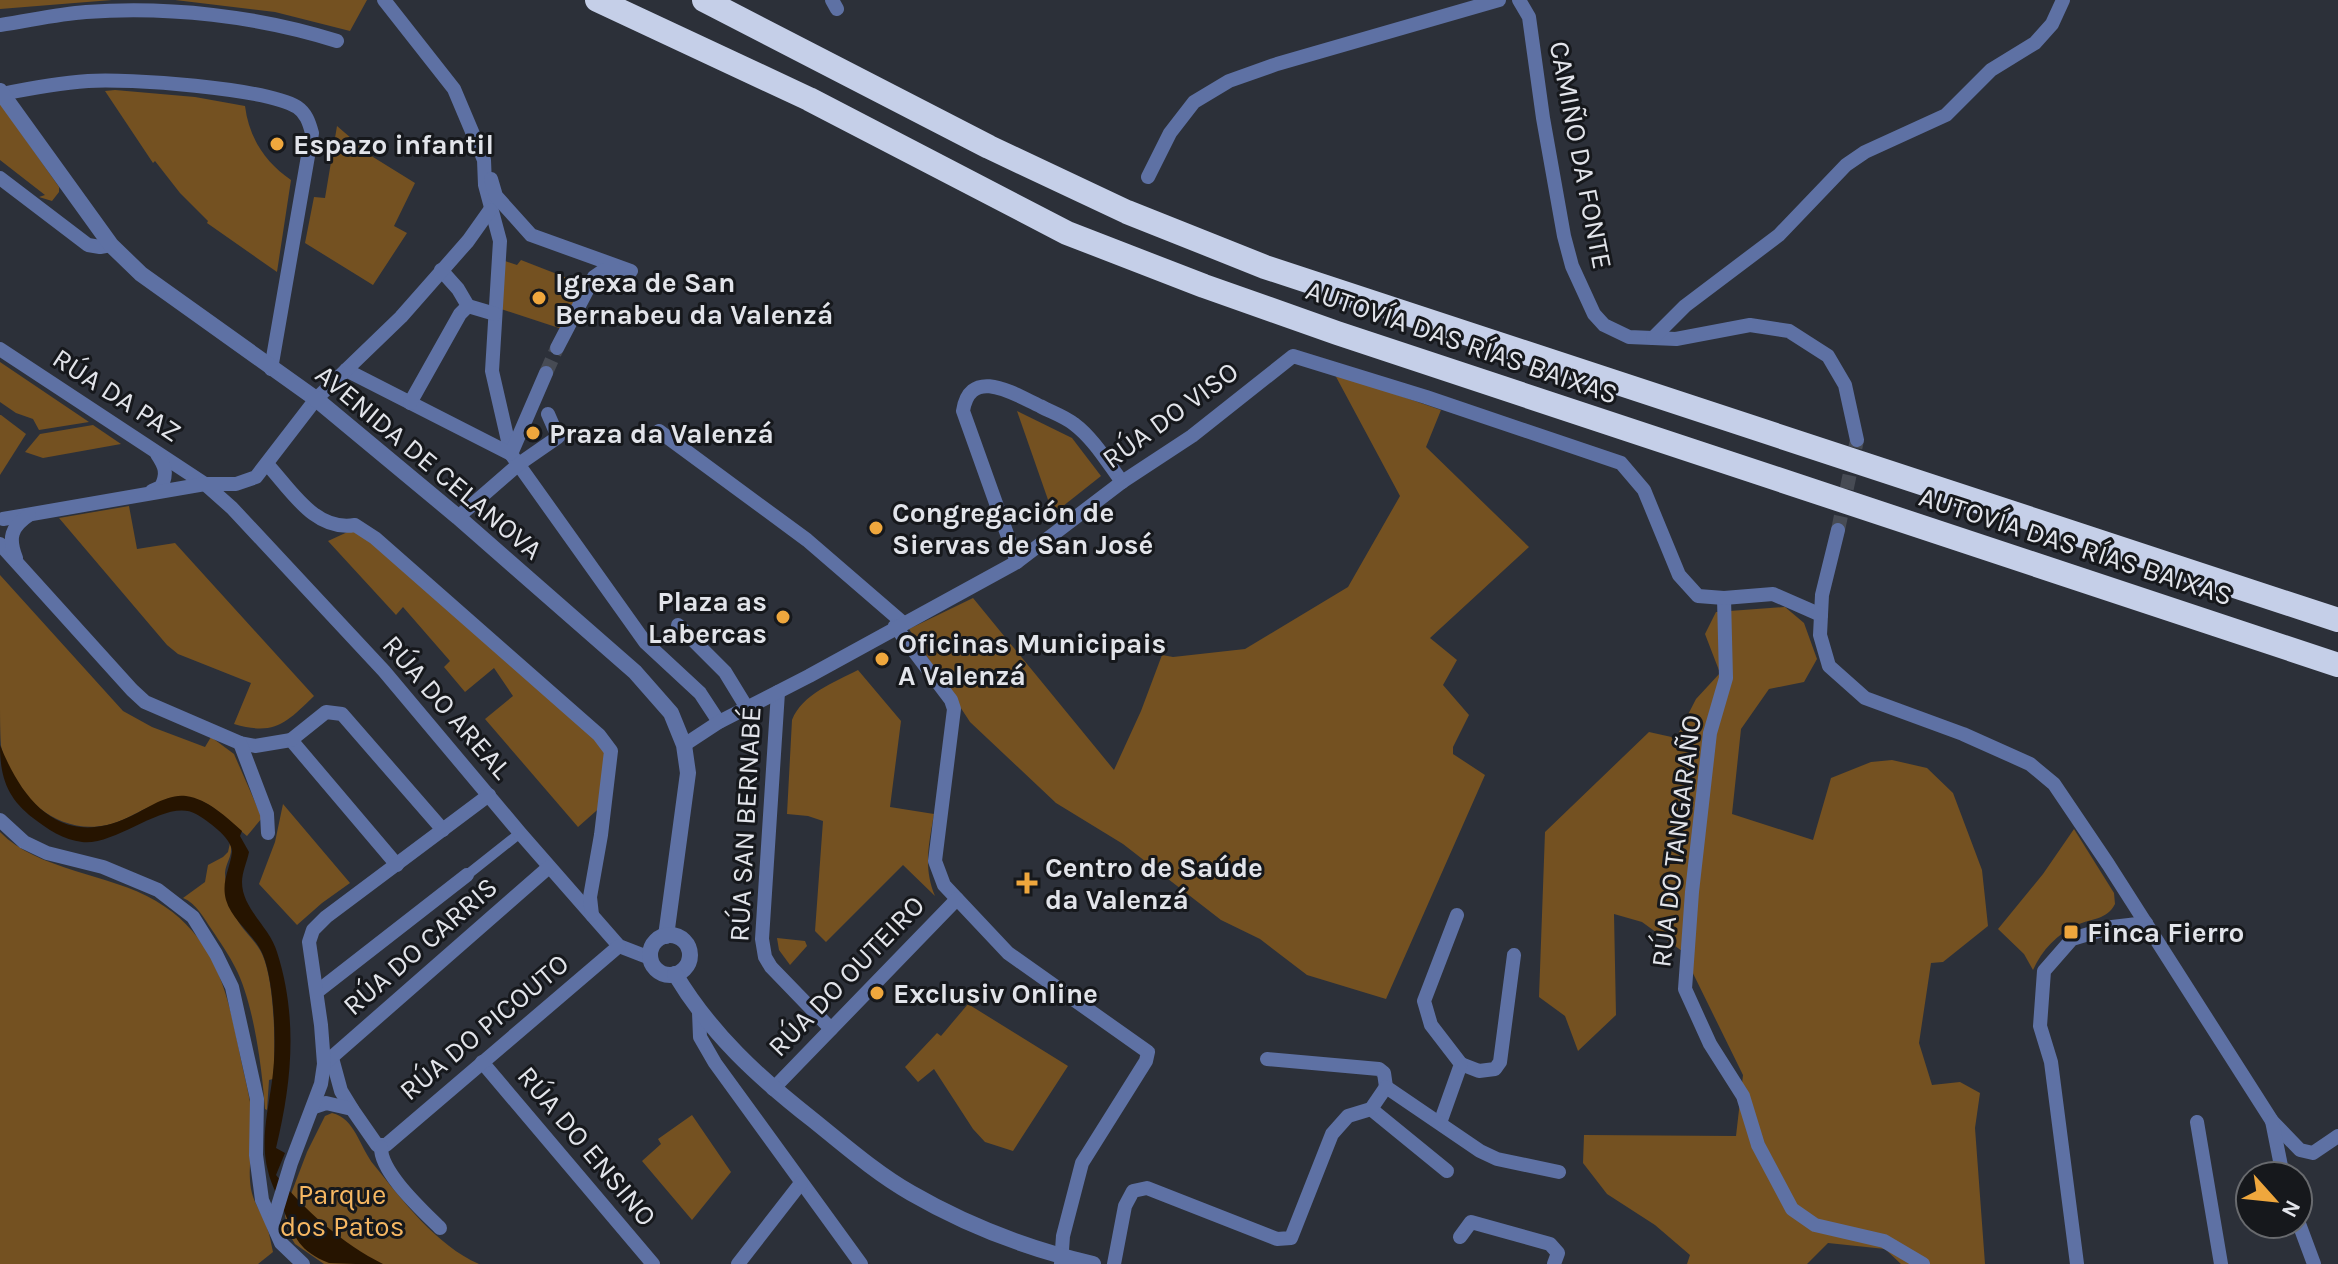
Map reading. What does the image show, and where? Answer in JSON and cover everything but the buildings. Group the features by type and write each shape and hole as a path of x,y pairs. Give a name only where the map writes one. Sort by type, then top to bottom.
{"highway":[{"name":"AUTOVÍA DAS RÍAS BAIXAS","path":"597,0 809,99 1067,233 1204,286 2338,665"},
{"name":"AUTOVÍA DAS RÍAS BAIXAS","path":"704,0 1003,153 1127,212 1265,267 2338,620"}],"street":[{"path":"384,0 454,89 496,196 531,235 540,241 631,271 604,270 594,277 557,348"},
{"path":"1148,177 1170,133 1194,102 1229,81 1277,64 1499,0"},
{"name":"CAMIÑO DA FONTE","path":"1519,0 1529,17 1543,118 1572,266 1594,314 1604,325 1629,337 1676,339 1750,325 1789,331 1828,356 1845,385 1857,440"},
{"path":"1653,338 1685,306 1779,235 1846,165 1865,152 1946,115 1991,70 2035,43 2052,24 2063,0"},
{"path":"0,25 85,12 162,10 296,28 337,41"},
{"path":"1,92 105,80 225,90 285,102 299,108 308,119 312,133 271,369"},
{"name":"AVENIDA DE CELANOVA","path":"1,92 111,245 141,274 316,399 458,517 635,672 671,713 684,745 688,773 666,936"},
{"path":"484,160 485,185 500,241 492,371 515,459 645,642 700,693 719,722"},
{"path":"0,178 88,245 111,245"},
{"path":"1,522 31,513 205,484 236,484 256,477 316,399 401,317 468,241 490,210"},
{"path":"441,270 468,306 495,314"},
{"path":"410,403 451,328 468,306"},
{"name":"RÚA DA PAZ","path":"0,349 205,484"},
{"name":"RÚA DO VISO","path":"684,745 719,722 1017,562 1122,482 1192,436 1293,356 1621,463 1644,490 1679,575 1698,596 1724,598"},
{"path":"346,370 515,459"},
{"path":"515,459 546,373"},
{"path":"1017,562 963,411 965,400 974,390 987,385 1001,387 1072,422 1122,482"},
{"path":"458,517 515,459 558,437 548,414"},
{"path":"659,431 807,540 899,624 954,709 935,861 944,885 1008,953 1144,1046 1148,1052 1146,1061 1082,1163 1066,1221 1061,1260"},
{"path":"147,494 161,487 166,477 165,465 154,450"},
{"path":"267,464 318,519 342,527 355,525 375,538 599,735 611,751 590,897 592,915"},
{"name":"RÚA DO AREAL","path":"205,484 232,508 384,671 619,946 650,958"},
{"path":"24,572 14,553 11,538 18,522 31,513"},
{"path":"1838,530 1822,595 1820,635 1829,666 1865,698 1963,734 2030,764 2054,784 2272,1121 2300,1150 2313,1153 2338,1136"},
{"path":"0,544 145,702 240,743 255,746 291,740 326,712 342,714 443,830"},
{"path":"1724,598 1773,594 1821,615"},
{"name":"RÚA DO TANGARAÑO","path":"1724,598 1726,678 1710,733 1692,892 1685,989 1710,1044 1743,1096 1758,1145 1792,1209 1815,1225 1884,1241 1923,1264"},
{"path":"678,625 725,672 747,708"},
{"name":"RÚA SAN BERNABÉ","path":"778,692 762,939 765,957 771,967 831,1029"},
{"path":"291,740 397,865"},
{"path":"240,743 267,814 268,833"},
{"path":"440,1228 394,1178 381,1158 381,1147 341,1091 328,1061 309,942 313,930 326,917 489,795"},
{"path":"0,820 24,842 47,853 103,867 158,890 193,917 232,987 257,1099 256,1155 262,1200 281,1243 303,1264"},
{"path":"318,991 520,833"},
{"name":"RÚA DO CARRIS","path":"328,1061 549,867"},
{"name":"RÚA DO OUTEIRO","path":"773,1089 957,899"},
{"path":"1457,915 1424,1001 1431,1025 1461,1064 1479,1071 1495,1069 1500,1062 1514,955"},
{"path":"2077,1264 2051,1062 2040,1026 2044,971 2072,939 2112,927 2146,923"},
{"path":"666,936 679,938 688,948 686,967 675,974 658,971 650,958 652,946 666,936"},
{"name":"RÚA DO PICOUTO","path":"381,1147 619,946"},
{"path":"675,974 722,1041 773,1089 911,1193 979,1228 1061,1260 1093,1264"},
{"path":"699,1012 700,1037 705,1047 861,1264"},
{"path":"1114,1264 1125,1206 1133,1191 1140,1189 1147,1188 1277,1239 1291,1238 1332,1134 1348,1116 1371,1109 1386,1087 1384,1073 1379,1069 1267,1059"},
{"path":"273,1222 328,1061"},
{"name":"RÚA DO ENSINO","path":"482,1062 653,1264"},
{"path":"1440,1123 1461,1064"},
{"path":"1386,1087 1480,1151 1497,1159 1559,1172"},
{"path":"314,1107 326,1103 352,1109"},
{"path":"1371,1109 1447,1171"},
{"path":"2272,1121 2280,1160"},
{"path":"2197,1122 2220,1261 2204,1264"},
{"path":"740,1263 801,1183"},
{"path":"1460,1237 1471,1222 1485,1225 1550,1244 1558,1253 1554,1264"},
{"path":"2305,1240 2314,1264"}],"green space":[{"path":"0,0 112,0 0,9"},
{"path":"175,0 367,0 350,31 275,12"},
{"path":"105,91 195,97 245,106 254,139 273,165 291,180 277,272 207,223 155,161 153,163"},
{"path":"0,103 59,187 52,201 39,197 45,195 0,160"},
{"path":"337,126 373,157 415,183 394,226 407,233 373,285 305,243 314,197 325,198"},
{"path":"521,260 580,283 562,329 501,309 505,261 517,265"},
{"path":"0,362 89,422 39,430 33,419 16,413 0,402"},
{"path":"1334,373 1441,410 1426,447 1529,547 1430,638 1457,660 1443,685 1469,715 1453,747 1453,754 1485,775 1386,999 1307,975 1260,939 1221,920 1123,844 1056,803 970,722 909,629 973,598 1114,770 1162,655 1173,657 1245,649 1348,587 1400,496"},
{"path":"1017,411 1072,438 1101,476 1053,514"},
{"path":"0,415 26,434 0,475"},
{"path":"93,425 121,444 43,458 25,452 40,434"},
{"path":"129,506 137,549 175,543 314,696 287,720 270,728 234,724 251,683 178,654 167,645 59,518"},
{"path":"354,529 375,538 611,751 604,804 578,827 485,719 513,696 494,668 465,692 444,667 450,661 403,607 396,615 328,541"},
{"path":"0,575 123,711 152,727 205,747 211,737 234,754 262,818 247,836 212,807 190,798 164,801 117,822 88,827 54,817 26,795 15,780 1,746"},
{"path":"1785,607 1804,623 1817,659 1804,682 1769,689 1741,729 1732,814 1813,840 1831,778 1871,762 1892,760 1927,768 1953,793 1982,870 1988,926 1943,962 1931,963 1919,1043 1932,1085 1960,1082 1980,1093 1975,1128 1985,1264 1901,1264 1885,1249 1828,1243 1807,1264 1687,1264 1690,1255 1655,1225 1607,1194 1583,1163 1584,1135 1736,1136 1743,1075 1682,951 1642,922 1614,914 1616,1015 1578,1051 1565,1016 1539,997 1545,832 1649,732 1676,738 1696,699 1720,673 1705,634 1716,612"},
{"path":"858,670 901,721 890,807 934,814 928,865 935,896 903,865 826,942 815,931 823,821 787,814 792,720 811,696"},
{"path":"283,804 350,883 297,925 259,884 275,842"},
{"path":"2074,829 2114,893 2115,904 2103,916 2077,925 2057,938 2033,970 2024,954 1998,929 2043,874"},
{"path":"0,832 16,845 54,864 117,884 156,901 176,915 205,948 224,988 250,1101 251,1189 273,1252 258,1264 0,1264"},
{"path":"230,843 225,873 230,900 237,920 260,950 269,977 274,1066 273,1079 269,1080 267,1110 256,1036 242,982 203,916 183,898 205,882 208,865 228,852"},
{"path":"777,938 805,941 807,946 790,965 779,950"},
{"path":"968,1004 1068,1066 1013,1151 985,1142 934,1069 918,1082 905,1067 937,1033 941,1036"},
{"name":"Parque dos Patos","path":"332,1113 352,1127 374,1165 421,1221 449,1246 479,1264 324,1264 295,1244 285,1216 291,1194 325,1116"},
{"path":"692,1115 731,1172 692,1220 642,1161 661,1144 658,1139"}],"shaded area":[{"path":"0,745 20,785 33,801 64,823 83,827 105,825 164,799 186,796 209,805 242,831 240,836 249,852 242,878 243,892 277,952 288,1001 289,1074 276,1148 285,1153 276,1175 325,1226 383,1264 329,1263 311,1254 295,1236 271,1181 265,1138 274,1068 272,1000 263,955 233,915 226,900 225,881 232,852 228,841 206,821 184,810 156,816 96,841 75,841 62,836 33,818 11,795 4,777"}],"tunnel":[{"path":"546,373 557,348"},
{"path":"1838,530 1857,440"}],"place":[{"name":"Espazo infantil","path":"277,144"},
{"name":"Igrexa de San Bernabeu da Valenzá","path":"539,298"},
{"name":"Praza da Valenzá","path":"533,433"},
{"name":"Congregación de Siervas de San José","path":"876,528"},
{"name":"Plaza as Labercas","path":"783,617"},
{"name":"Oficinas Municipais A Valenzá","path":"882,659"},
{"name":"Centro de Saúde da Valenzá","path":"1027,883"},
{"name":"Finca Fierro","path":"2071,932"},
{"name":"Exclusiv Online","path":"877,993"}]}
